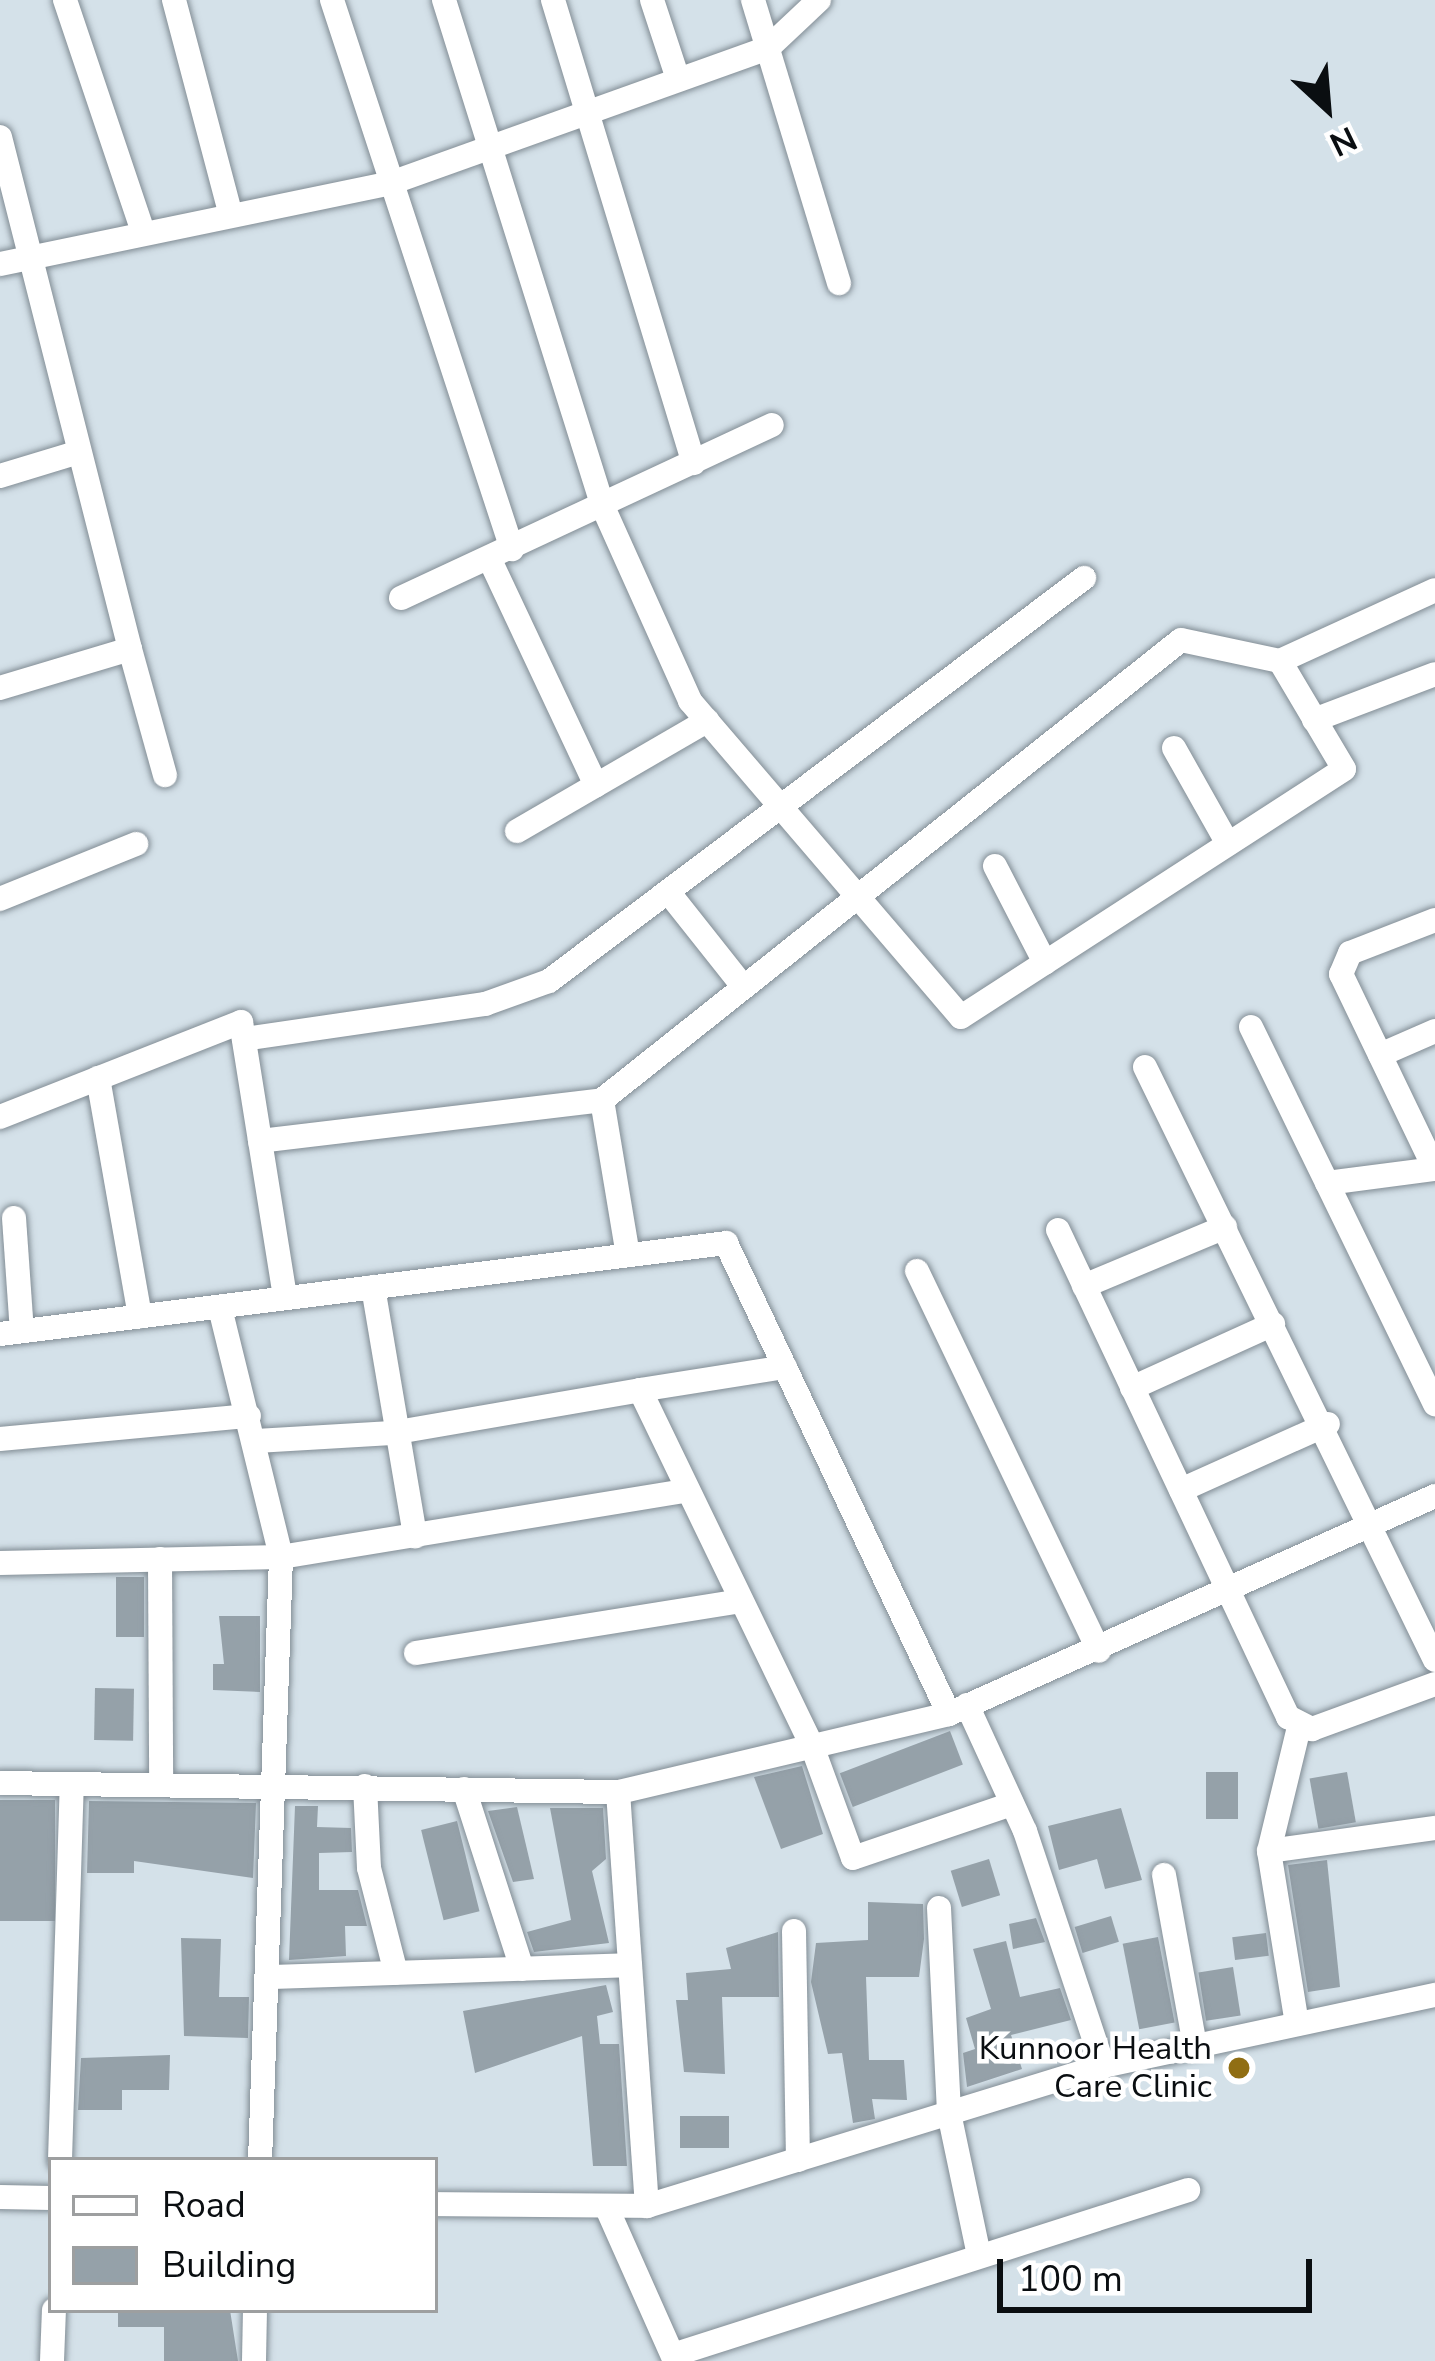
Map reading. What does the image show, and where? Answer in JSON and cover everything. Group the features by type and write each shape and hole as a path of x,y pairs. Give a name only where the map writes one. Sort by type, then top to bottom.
{"street":[{"path":"65,0 142,229"},
{"path":"173,0 230,212"},
{"path":"332,0 501,554 596,785"},
{"path":"444,0 497,142 603,507 706,721 961,1017 1344,769 1280,662"},
{"path":"553,0 694,463"},
{"path":"652,0 677,76"},
{"path":"753,0 839,283"},
{"path":"0,265 142,229 391,183 589,107 768,48 819,0"},
{"path":"0,137 27,257 165,775"},
{"path":"401,598 772,425"},
{"path":"0,476 79,452"},
{"path":"244,1039 507,998 570,968 1084,578"},
{"path":"260,1142 602,1100 741,984 1181,640 1280,662 1435,590"},
{"path":"0,688 130,649"},
{"path":"1314,720 1435,674"},
{"path":"517,831 706,721"},
{"path":"1174,748 1228,844"},
{"path":"0,899 136,844"},
{"path":"995,866 1045,963"},
{"path":"669,893 741,984"},
{"path":"1327,1184 1435,1169 1342,962 1435,920"},
{"path":"0,1117 241,1022 285,1298"},
{"path":"1251,1027 1435,1405"},
{"path":"1380,1055 1435,1031"},
{"path":"1145,1067 1376,1522 1435,1660"},
{"path":"98,1078 140,1316"},
{"path":"602,1100 628,1256"},
{"path":"14,1218 11,1332 726,1243 958,1710 1012,1804 1103,2066"},
{"path":"1084,1286 1225,1227"},
{"path":"1058,1230 1299,1727 1269,1851 1297,2024"},
{"path":"917,1271 1099,1651"},
{"path":"373,1287 392,1432 415,1536"},
{"path":"220,1308 281,1557 278,1785 260,2157"},
{"path":"1132,1388 1273,1324"},
{"path":"0,1439 252,1428 392,1432 785,1367"},
{"path":"640,1390 812,1746 853,1858 1012,1804"},
{"path":"1181,1490 1328,1424"},
{"path":"0,1563 281,1557 688,1490"},
{"path":"0,1784 618,1792 958,1710 1234,1593 1435,1496"},
{"path":"160,1559 161,1784"},
{"path":"416,1653 742,1600"},
{"path":"1299,1727 1435,1684"},
{"path":"60,2157 73,1784"},
{"path":"365,1786 369,1868 396,1973"},
{"path":"464,1789 522,1969"},
{"path":"618,1792 647,2206"},
{"path":"1269,1851 1435,1828"},
{"path":"1164,1875 1195,2046"},
{"path":"939,1908 949,2113 978,2251"},
{"path":"794,1931 798,2160"},
{"path":"269,1977 630,1965"},
{"path":"438,2204 647,2206 1103,2066 1435,1995"},
{"path":"606,2206 674,2358 978,2251 1188,2190"},
{"path":"0,2197 48,2198"},
{"path":"52,2361 54,2313"},
{"path":"254,2361 256,2313"}],"building":[{"path":"116,1577 144,1577 144,1637 116,1637"},
{"path":"219,1616 260,1616 260,1692 213,1690 213,1664 224,1664"},
{"path":"95,1688 134,1689 133,1741 94,1740"},
{"path":"950,1731 963,1765 853,1807 840,1773"},
{"path":"802,1766 823,1834 781,1849 754,1777"},
{"path":"1206,1772 1238,1772 1238,1819 1206,1819"},
{"path":"1347,1772 1356,1822 1318,1829 1310,1779"},
{"path":"0,1800 55,1800 55,1921 0,1921"},
{"path":"89,1801 256,1803 253,1878 134,1861 134,1873 87,1873"},
{"path":"295,1806 318,1806 317,1827 351,1828 352,1852 319,1853 319,1890 358,1890 367,1926 345,1926 346,1956 289,1960"},
{"path":"517,1807 534,1879 513,1882 488,1811"},
{"path":"550,1808 603,1808 606,1859 592,1871 609,1943 534,1952 527,1932 571,1920"},
{"path":"1121,1808 1142,1880 1105,1889 1097,1859 1059,1870 1048,1826"},
{"path":"457,1821 479,1911 444,1920 421,1830"},
{"path":"989,1859 1000,1895 962,1907 951,1871"},
{"path":"1327,1860 1340,1987 1308,1992 1288,1865"},
{"path":"868,1902 923,1904 924,1939 919,1977 866,1977 869,2060 904,2060 907,2100 872,2099 875,2119 853,2123 842,2053 828,2054 811,1982 816,1943 868,1940"},
{"path":"1111,1916 1119,1942 1083,1953 1075,1927"},
{"path":"1036,1918 1045,1942 1013,1949 1009,1924"},
{"path":"778,1932 779,1997 722,1997 725,2074 684,2072 676,2000 688,2000 686,1973 731,1969 726,1948"},
{"path":"1266,1933 1269,1956 1235,1960 1232,1937"},
{"path":"1158,1937 1175,2022 1139,2029 1123,1944"},
{"path":"181,1938 221,1939 219,1997 249,1997 248,2038 184,2036"},
{"path":"1006,1941 1020,1997 1060,1988 1071,2020 1011,2035 1022,2069 967,2087 963,2053 975,2049 966,2018 991,2009 973,1949"},
{"path":"1233,1967 1241,2015 1206,2021 1198,1972"},
{"path":"606,1985 613,2012 597,2016 600,2044 619,2044 627,2166 593,2166 582,2036 475,2073 463,2011"},
{"path":"170,2055 169,2090 122,2090 122,2110 78,2110 81,2058"},
{"path":"680,2116 729,2116 729,2148 680,2148"},
{"path":"118,2313 230,2313 238,2361 164,2361 164,2327 118,2327"}],"place":[{"name":"Kunnoor Health Care Clinic","path":"1239,2068"}]}
